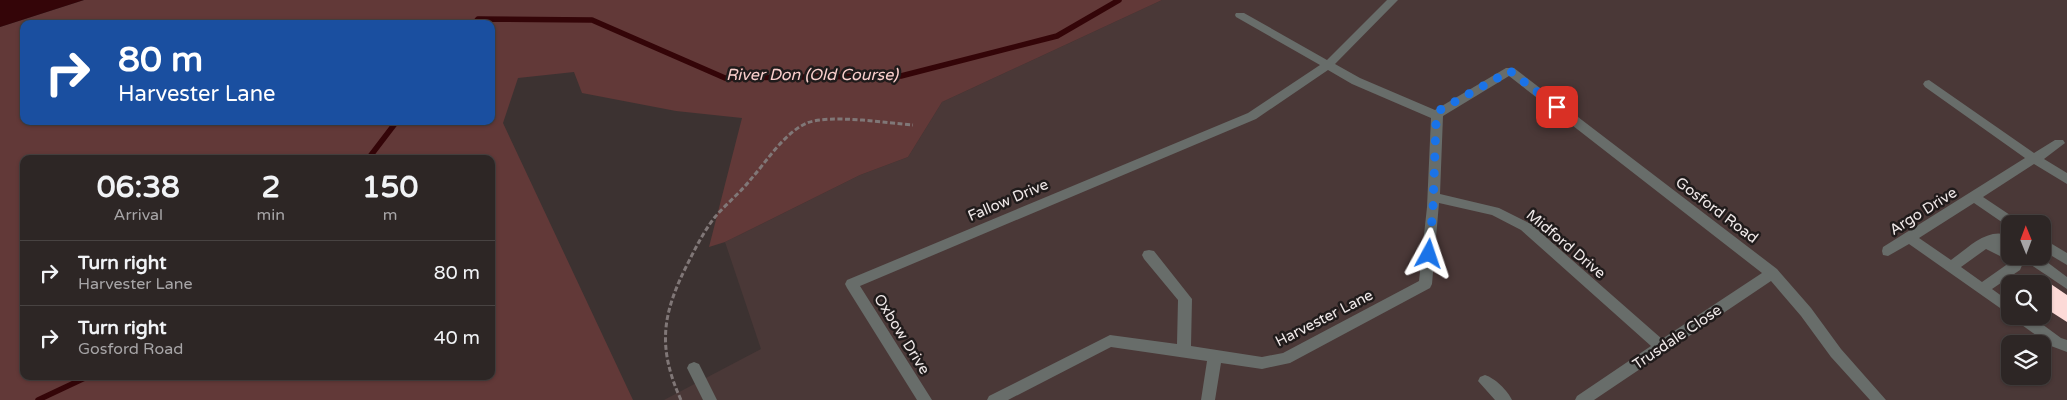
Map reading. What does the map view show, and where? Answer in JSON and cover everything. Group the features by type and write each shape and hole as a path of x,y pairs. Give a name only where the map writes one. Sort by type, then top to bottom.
{"street":[{"name":"Fallow Drive","path":"852,284 1252,116 1328,65 1393,0"},
{"path":"1240,15 1356,81 1436,116"},
{"name":"Gosford Road","path":"1436,116 1440,110 1510,71 1772,273 1806,312 1842,360 1879,400"},
{"path":"1929,84 1993,128 2033,160 2067,179"},
{"name":"Harvester Lane","path":"994,400 1110,341 1184,350 1262,363 1285,359 1425,284 1433,197 1436,116"},
{"name":"Argo Drive","path":"1888,252 2059,143"},
{"name":"Midford Drive","path":"1433,197 1495,211 1526,227 1662,347"},
{"name":"Argo Drive","path":"1974,197 2001,215"},
{"path":"1951,267 1993,237 2001,238"},
{"path":"1910,238 2001,303"},
{"path":"1984,243 2001,250"},
{"path":"2051,249 2067,260"},
{"path":"1149,255 1185,300 1184,350"},
{"path":"1981,289 2014,265"},
{"path":"2041,265 2067,284"},
{"name":"Trusdale Close","path":"1582,400 1772,273"},
{"name":"Oxbow Drive","path":"852,284 925,400"},
{"path":"2032,325 2056,342 2067,346"},
{"path":"1208,400 1216,355"},
{"path":"694,368 710,400"},
{"path":"1485,381 1505,400"}],"path":[{"path":"681,400 672,382 667,361 666,318 680,279 714,218 748,184 794,132 809,123 831,120 913,125"}],"shaded area":[{"path":"0,0 84,0 20,20 0,27"},
{"path":"84,0 1162,0 942,102 908,157 860,175 725,242 709,247 742,118 676,111 582,93 574,72 518,78 503,123 633,400 0,400 0,27 20,21 20,125 495,125 495,20 22,20"},
{"path":"1162,0 2067,0 2067,400 664,400 761,349 725,242 860,175 908,157 942,102"}],"building":[{"path":"2051,284 2067,295 2067,322 2051,312"}],"waterway":[{"name":"River Don (Old Course)","path":"477,20 592,20 725,78 901,76 1057,36 1119,0"},
{"name":"River Don (Old Course)","path":"371,155 394,125"},
{"name":"River Don (Old Course)","path":"38,400 80,380"}],"route":[{"path":"1429,254 1433,207 1436,116 1440,110 1510,71 1557,107"}]}
